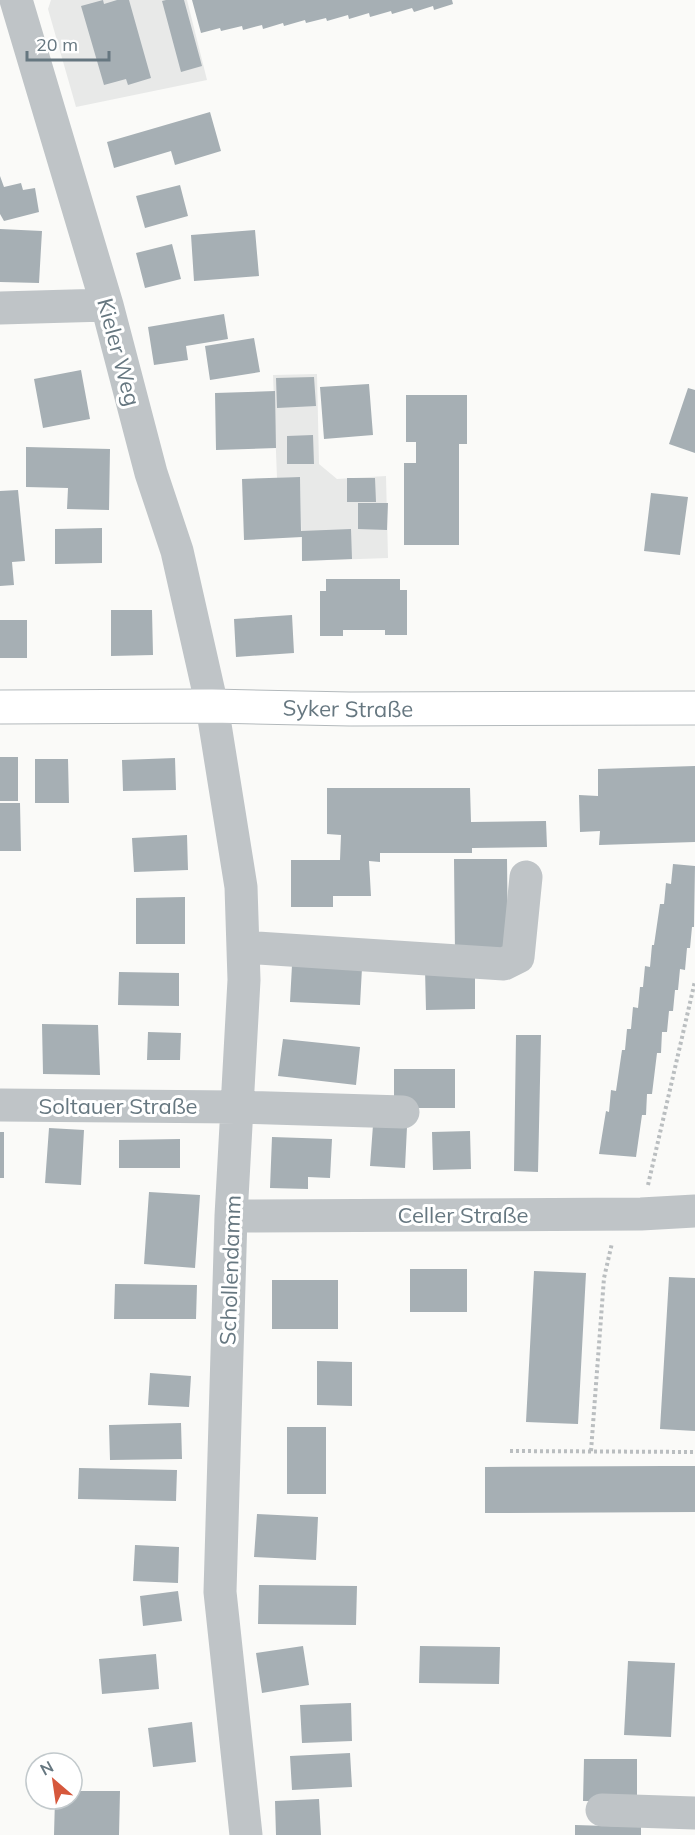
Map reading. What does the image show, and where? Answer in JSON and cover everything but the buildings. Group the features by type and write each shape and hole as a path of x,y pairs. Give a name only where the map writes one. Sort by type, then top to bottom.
{"main road":[{"name":"Syker Straße","path":"0,707 695,708"}],"street":[{"name":"Kieler Weg","path":"16,0 107,305 151,473 177,551 212,706"},
{"path":"0,308 107,305"},
{"name":"Schollendamm","path":"212,706 242,887 244,980 231,1216 220,1592 246,1835"},
{"path":"243,947 504,964 518,957 526,877"},
{"name":"Soltauer Straße","path":"0,1105 237,1107 403,1112"},
{"name":"Celler Straße","path":"231,1216 630,1214 695,1211"},
{"path":"602,1810 695,1813"}],"path":[{"path":"591,1451 604,1278 630,1214 695,981"},
{"path":"510,1451 695,1452"}],"shaded area":[{"path":"51,0 187,0 207,80 76,107 48,9"},
{"path":"317,374 319,464 337,479 386,476 388,558 302,561 300,477 277,478 273,375"}]}
